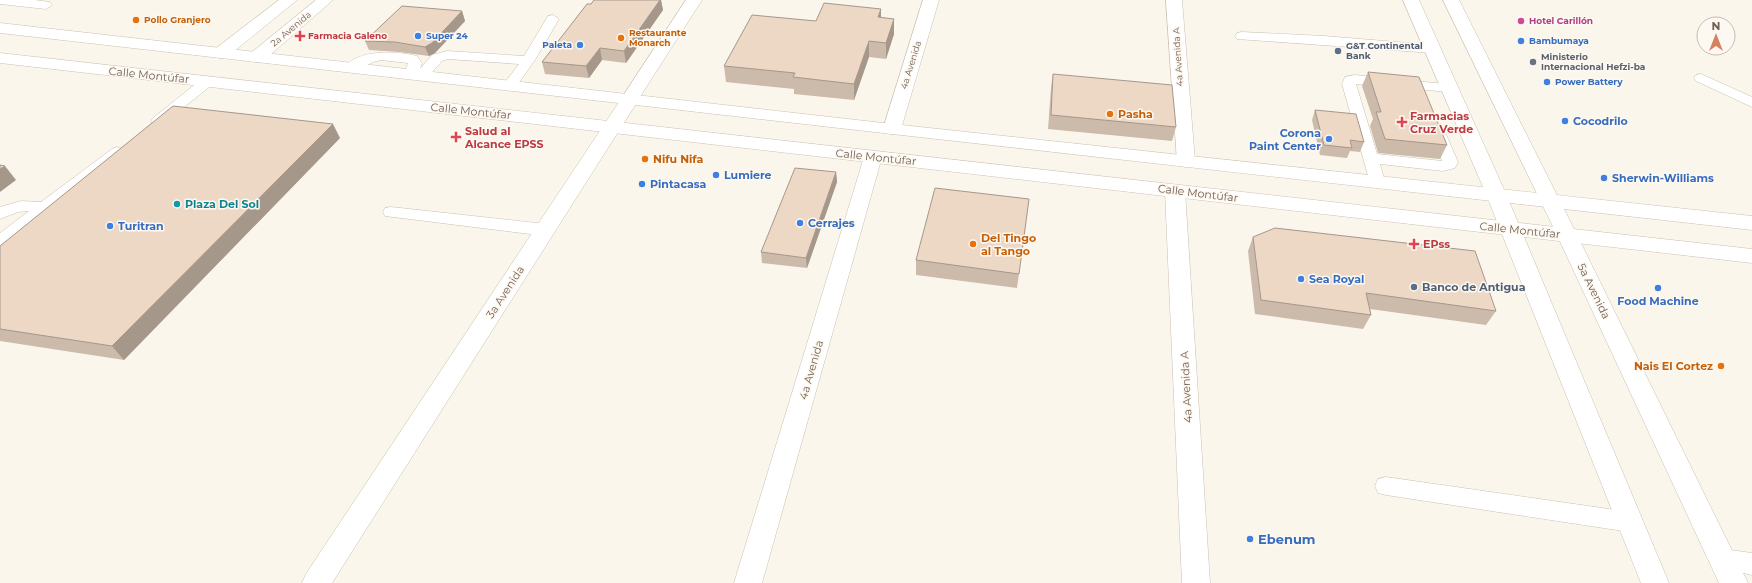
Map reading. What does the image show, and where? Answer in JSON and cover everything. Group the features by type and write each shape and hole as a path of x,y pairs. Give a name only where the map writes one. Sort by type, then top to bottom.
{"street":[{"path":"221,53 288,0"},
{"name":"2a Avenida","path":"257,57 325,0"},
{"name":"3a Avenida","path":"316,583 694,0"},
{"name":"4a Avenida","path":"892,129 931,0"},
{"name":"4a Avenida A","path":"1174,0 1186,161"},
{"path":"1411,0 1496,194 1655,583"},
{"name":"5a Avenida","path":"1451,0 1567,235 1734,583"},
{"path":"0,28 892,129 1752,223"},
{"name":"Calle Montúfar","path":"0,58 1752,256"},
{"name":"4a Avenida","path":"748,583 874,156"},
{"name":"4a Avenida A","path":"1175,191 1196,583"}],"lane":[{"path":"0,0 50,2"},
{"path":"32,16 50,2"},
{"path":"510,85 528,60 553,19"},
{"path":"1242,36 1324,40 1433,49"},
{"path":"416,75 437,58 447,55 528,60"},
{"path":"1701,78 1752,103"},
{"path":"1378,182 1349,84 1350,80 1355,79 1425,99 1450,88"},
{"path":"145,130 208,81"},
{"path":"1371,158 1443,166 1449,165 1450,162 1425,99"},
{"path":"0,242 126,145"},
{"path":"0,214 9,209 30,204 44,208"},
{"path":"391,212 546,230"},
{"path":"1386,486 1630,522"},
{"path":"1723,559 1752,564"}],"building":[{"path":"594,0 660,0 624,51 600,48 586,66 542,62 587,4 591,4"},
{"path":"824,3 881,9 878,17 894,19 886,43 869,41 854,84 793,77 795,73 724,66 752,15 816,21"},
{"path":"402,6 462,11 432,43 425,47 395,42 365,41"},
{"name":"Farmacias Cruz Verde","path":"1368,72 1419,77 1447,145 1385,139 1376,112 1381,112"},
{"name":"Pasha","path":"1053,74 1172,85 1176,127 1051,115"},
{"name":"Plaza Del Sol","path":"173,106 333,124 112,346 0,329 0,246"},
{"path":"1315,110 1356,114 1364,142 1350,140 1352,148 1324,145"},
{"name":"Cerrajes","path":"795,168 836,172 806,258 761,252"},
{"name":"Del Tingo al Tango","path":"935,188 1029,199 1019,274 916,260"},
{"path":"1275,228 1475,251 1496,311 1366,293 1371,315 1261,300 1253,237"}],"place":[{"name":"Pollo Granjero","path":"136,20"},
{"name":"Hotel Carillón","path":"1521,21"},
{"name":"Farmacia Galeno","path":"300,36"},
{"name":"Super 24","path":"418,36"},
{"name":"Restaurante Monarch","path":"621,38"},
{"name":"Bambumaya","path":"1521,41"},
{"name":"Paleta","path":"580,45"},
{"name":"G&T Continental Bank","path":"1338,51"},
{"name":"Ministerio Internacional Hefzi-ba","path":"1533,62"},
{"name":"Power Battery","path":"1547,82"},
{"name":"Pasha","path":"1110,114"},
{"name":"Cocodrilo","path":"1565,121"},
{"name":"Farmacias Cruz Verde","path":"1402,122"},
{"name":"Salud al Alcance EPSS","path":"456,137"},
{"name":"Corona Paint Center","path":"1329,139"},
{"name":"Nifu Nifa","path":"645,159"},
{"name":"Lumiere","path":"716,175"},
{"name":"Sherwin-Williams","path":"1604,178"},
{"name":"Pintacasa","path":"642,184"},
{"name":"Plaza Del Sol","path":"177,204"},
{"name":"Cerrajes","path":"800,223"},
{"name":"Turitran","path":"110,226"},
{"name":"Del Tingo al Tango","path":"973,244"},
{"name":"EPss","path":"1414,244"},
{"name":"Sea Royal","path":"1301,279"},
{"name":"Banco de Antigua","path":"1414,287"},
{"name":"Food Machine","path":"1658,288"},
{"name":"Nais El Cortez","path":"1721,366"},
{"name":"Ebenum","path":"1250,539"}]}
